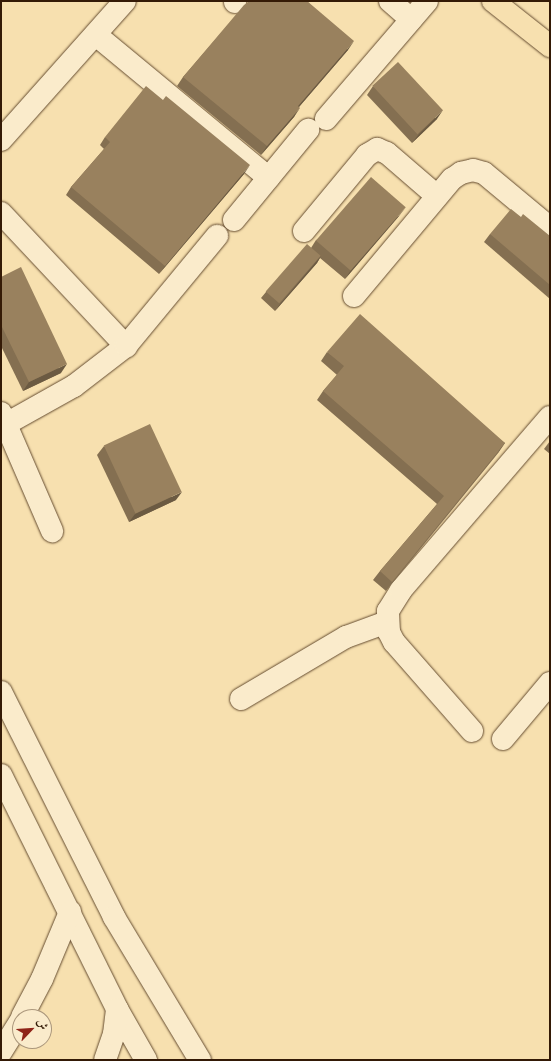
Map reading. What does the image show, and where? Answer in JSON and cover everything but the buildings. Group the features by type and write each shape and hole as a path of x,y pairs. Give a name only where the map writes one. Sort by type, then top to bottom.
{"main road":[{"path":"493,1 550,46"}],"lane":[{"path":"1,140 125,1"},
{"path":"390,1 412,19"},
{"path":"234,220 269,178 427,1"},
{"path":"96,35 269,178"},
{"path":"304,231 368,155 377,148 387,153 437,196"},
{"path":"354,296 437,196 452,179 461,173 473,170 484,173 550,228"},
{"path":"1,213 126,346"},
{"path":"52,531 3,418 74,386 126,346 217,236"},
{"path":"472,731 394,642 387,622 391,603 550,417"},
{"path":"241,699 346,637 387,622"},
{"path":"503,739 550,683"},
{"path":"1,692 114,917 200,1060"},
{"path":"3,784 9,810 70,912 117,1009 146,1060"},
{"path":"26,1009 48,966 70,912"},
{"path":"105,1060 114,1034 117,1009"},
{"path":"1,1052 12,1034"}]}
